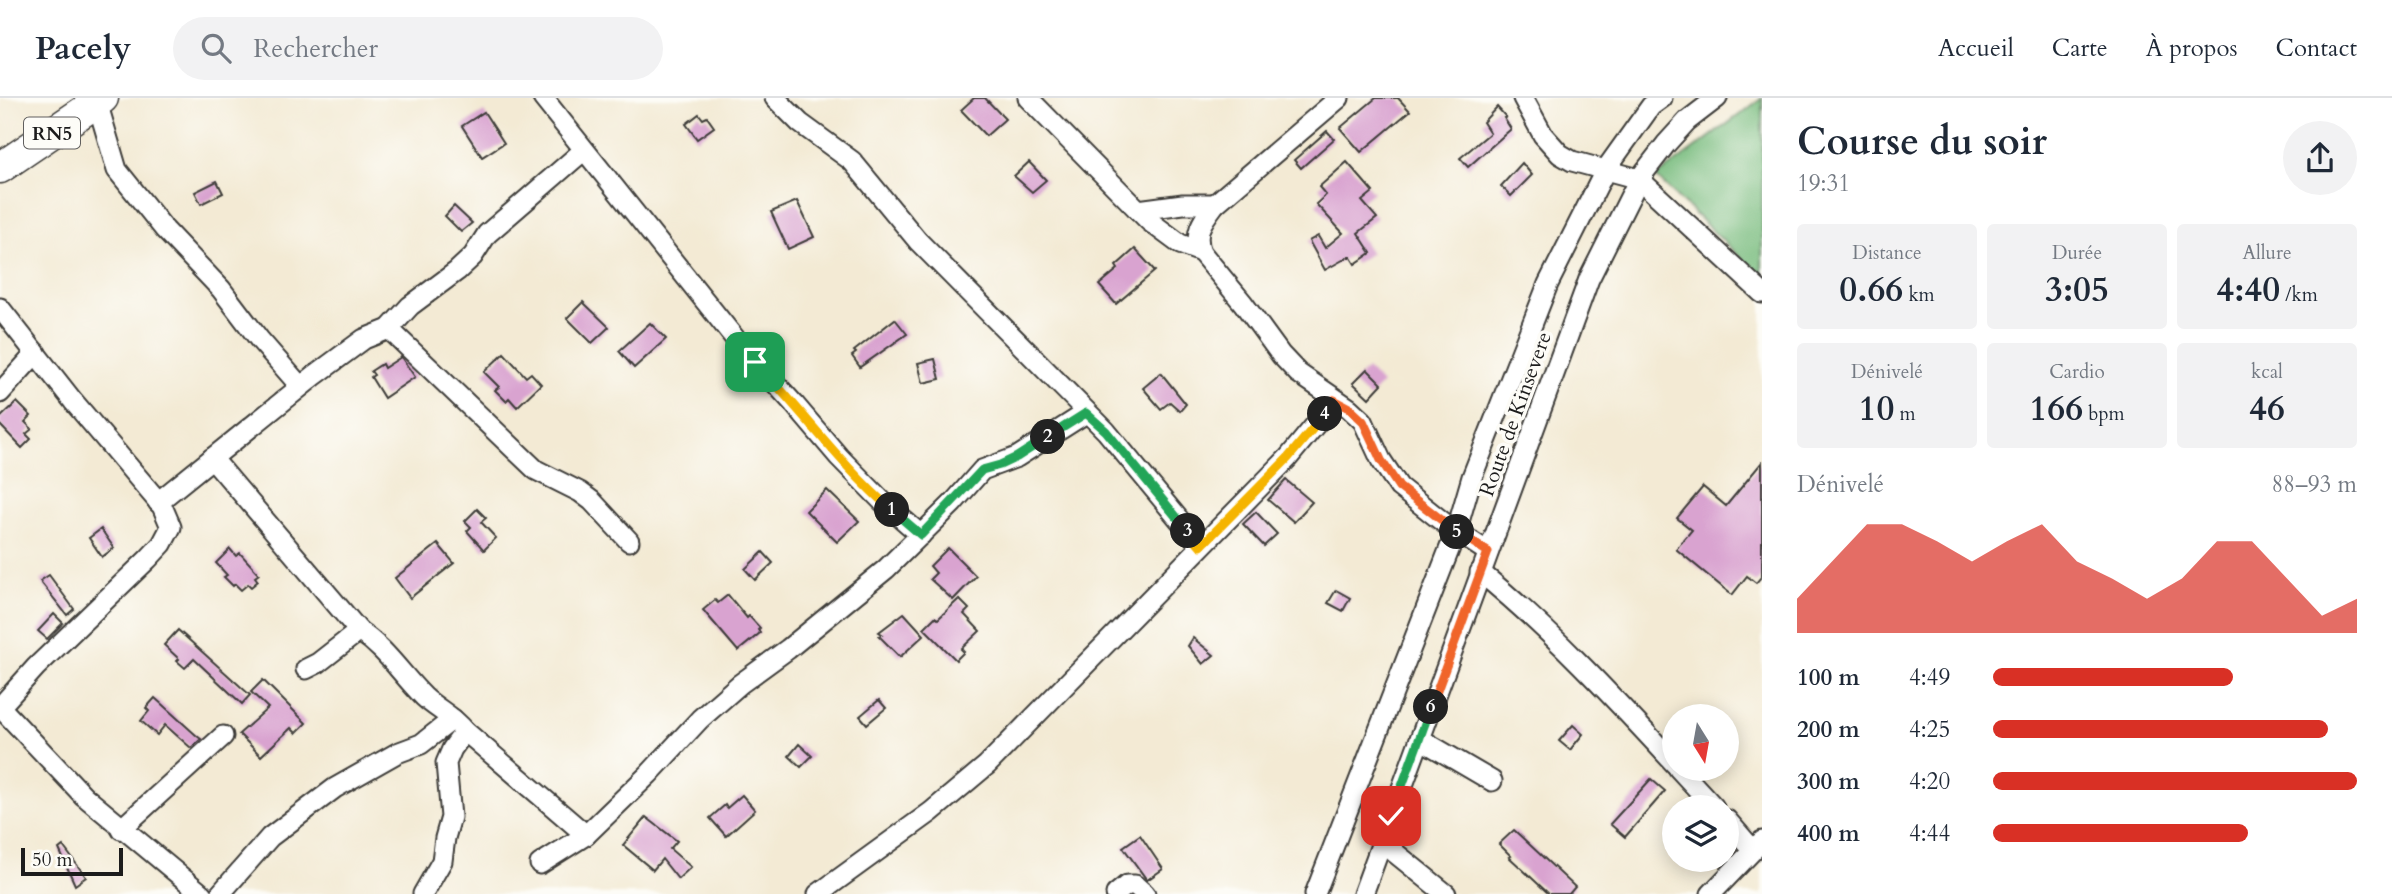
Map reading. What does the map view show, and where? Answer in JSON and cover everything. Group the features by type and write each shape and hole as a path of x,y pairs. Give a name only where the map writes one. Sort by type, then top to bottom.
{"highway":[{"name":"RN5","path":"0,168 100,100"}],"street":[{"path":"542,98 737,341 839,457 885,504 921,535"},
{"path":"775,98 800,123 852,162 918,241 1106,431 1201,546"},
{"path":"1028,98 1164,234 1201,253"},
{"path":"1339,98 1215,204 1198,232 1197,243 1201,253 1243,303 1281,355 1298,373 1349,408 1363,421 1381,460 1399,487 1488,552"},
{"path":"1524,98 1543,135 1560,154 1572,161 1639,179 1762,293"},
{"path":"1315,894 1456,531 1472,477 1548,284 1606,169 1651,106 1662,98"},
{"name":"Route de Kinsevere","path":"1363,894 1589,279 1639,179 1687,121 1717,98"},
{"path":"100,100 117,170 165,230 221,289 259,339 300,386"},
{"path":"159,502 300,386 364,339 389,329 410,306 473,256 487,234 583,151"},
{"path":"1138,210 1183,204 1215,204"},
{"path":"0,308 159,502 171,527 162,544 101,607 18,684 0,707 84,796 202,894"},
{"path":"389,329 536,470 592,501 629,541"},
{"path":"0,393 36,353"},
{"path":"818,894 956,792 987,765 1288,458 1334,400"},
{"path":"540,864 586,835 649,774 700,719 740,684 788,649 886,569 982,470 1017,457 1086,413"},
{"path":"212,458 359,631 385,651 431,704 449,713 459,725 586,835"},
{"path":"1480,572 1532,616 1662,751"},
{"path":"306,669 318,663 359,631"},
{"path":"220,894 271,837 315,803 367,769 459,725"},
{"path":"423,894 442,861 444,838 450,817 446,763 459,725"},
{"path":"121,829 223,736"},
{"path":"1420,739 1492,781"},
{"path":"1690,781 1703,795"},
{"path":"1712,894 1757,845 1739,830"},
{"path":"1387,831 1394,852 1446,894"},
{"path":"1116,894 1127,886 1135,885 1145,894"}],"green space":[{"path":"1762,98 1762,278 1656,177"}],"building":[{"path":"974,98 985,98 1005,119 986,136 961,110"},
{"path":"1376,98 1398,98 1410,111 1361,152 1340,128"},
{"path":"1497,107 1506,117 1504,118 1511,129 1468,167 1460,158 1490,133 1483,122"},
{"path":"484,112 504,143 482,157 462,126"},
{"path":"699,114 703,119 707,117 714,127 697,139 686,124"},
{"path":"1327,131 1334,139 1301,168 1294,160"},
{"path":"1029,162 1046,180 1032,192 1014,176"},
{"path":"1347,162 1373,192 1362,201 1377,218 1358,233 1371,253 1355,264 1350,256 1325,270 1309,241 1318,236 1325,248 1343,233 1316,204 1326,195 1319,187"},
{"path":"1522,163 1532,175 1511,196 1501,186"},
{"path":"217,181 223,193 201,204 195,192"},
{"path":"797,201 814,237 788,249 771,212"},
{"path":"454,206 472,223 461,232 445,216"},
{"path":"1135,249 1155,271 1116,304 1099,285 1118,269 1116,266"},
{"path":"583,302 609,327 592,343 567,318"},
{"path":"895,319 907,334 860,367 852,356 856,353 854,351"},
{"path":"650,323 666,339 634,368 619,351"},
{"path":"504,353 526,377 531,373 541,384 517,407 509,398 506,401 495,390 499,387 484,372"},
{"path":"401,357 415,377 384,398 371,377 374,375 371,371 382,364 384,368"},
{"path":"935,359 940,379 923,383 918,363"},
{"path":"1367,369 1382,384 1369,398 1353,383"},
{"path":"1161,373 1186,404 1180,411 1170,402 1161,409 1143,388"},
{"path":"17,402 31,416 25,422 32,429 26,434 31,439 22,448 0,425 0,418"},
{"path":"1762,462 1762,576 1756,583 1747,576 1732,595 1676,549 1692,530 1677,518 1703,487 1726,506"},
{"path":"1286,480 1312,502 1294,522 1268,500"},
{"path":"827,490 859,521 837,542 806,511"},
{"path":"477,509 486,518 481,522 496,538 484,550 467,531 471,527 465,521"},
{"path":"1256,512 1277,534 1264,546 1243,524"},
{"path":"101,529 114,548 102,557 89,538"},
{"path":"438,544 454,563 410,598 395,578"},
{"path":"948,548 976,576 953,600 930,579 936,573 930,566"},
{"path":"230,549 236,556 240,553 259,574 255,577 258,581 251,587 248,584 241,590 235,584 233,586 216,563"},
{"path":"763,552 773,563 755,580 745,569"},
{"path":"49,575 74,609 67,615 40,581"},
{"path":"1336,590 1350,598 1343,611 1328,603"},
{"path":"728,595 747,618 749,616 760,628 760,633 738,651 703,610 715,600 718,603"},
{"path":"959,599 969,609 964,614 980,631 961,649 964,652 956,660 924,628"},
{"path":"904,613 924,635 900,657 879,636 882,634 879,632"},
{"path":"54,614 63,623 47,639 38,631"},
{"path":"178,630 250,695 242,704 194,659 185,668 177,661 179,659 164,645"},
{"path":"1193,638 1214,655 1203,664 1188,646"},
{"path":"263,680 306,723 296,733 291,728 261,756 239,734 268,708 251,692"},
{"path":"155,698 201,739 191,748 165,725 157,735 141,721 149,711 146,708"},
{"path":"879,700 886,708 867,724 860,716"},
{"path":"1573,725 1583,734 1570,750 1559,741"},
{"path":"799,744 812,756 801,767 789,756"},
{"path":"1651,779 1665,791 1625,837 1610,824"},
{"path":"742,795 755,810 726,836 710,818"},
{"path":"646,817 677,841 670,849 691,867 678,879 662,859 653,870 623,845"},
{"path":"1514,830 1575,887 1569,894 1549,894 1509,857 1511,856 1499,844"},
{"path":"1140,835 1163,869 1147,880 1123,847"},
{"path":"63,846 86,877 75,885 59,849"}],"route":[{"path":"755,362 839,457 885,504 921,535 982,470 1017,457 1086,413 1106,431 1201,546 1288,458 1334,400 1349,408 1363,421 1381,460 1399,487 1448,526 1488,552 1391,816"}]}
